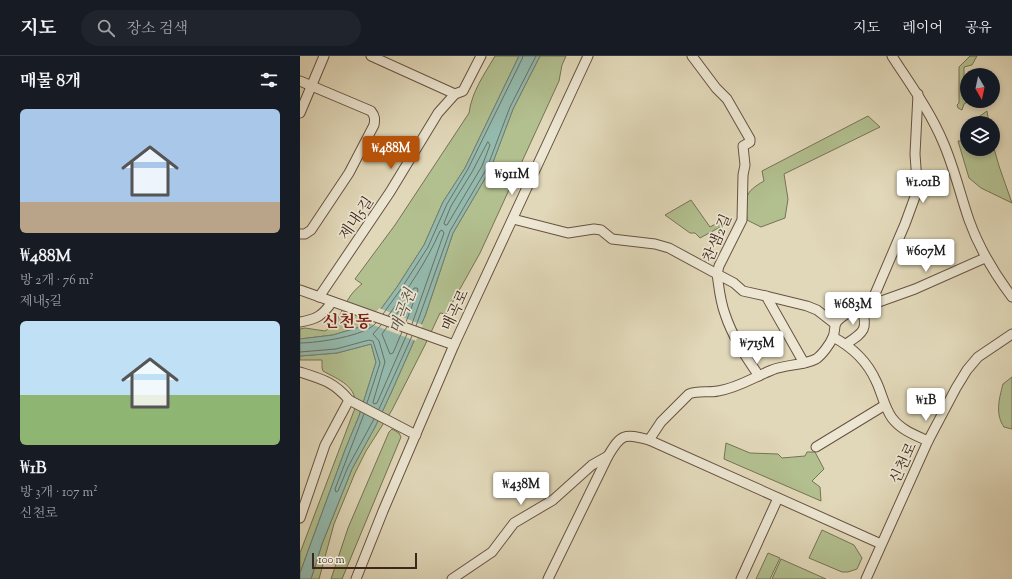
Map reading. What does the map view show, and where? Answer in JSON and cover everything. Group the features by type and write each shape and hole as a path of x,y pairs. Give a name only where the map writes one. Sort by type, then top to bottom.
{"street":[{"path":"300,113 324,56"},
{"path":"371,56 455,94"},
{"name":"제내5길","path":"319,297 390,192 438,113 455,94 463,91 481,56"},
{"name":"매곡로","path":"356,579 383,511 454,345 588,56"},
{"name":"찬샘2길","path":"692,56 716,88 727,99 750,138 750,142 743,146 745,165 743,174 742,220 719,266 717,274 734,283 743,291 812,308 835,324"},
{"path":"892,56 932,117 944,143 969,221 985,258 1012,297"},
{"path":"300,81 371,111 375,120 374,125 340,188 311,230 308,233 300,234"},
{"path":"874,304 875,294 905,224 916,194 915,154 918,94"},
{"path":"513,219 568,233 594,229 600,230 612,239 655,244 669,248 717,274 724,313 746,357 759,376"},
{"path":"649,440 661,422 689,394 694,392 726,390 772,370 804,364 818,357 833,337 835,324 840,318 848,313 915,289 985,258"},
{"path":"300,290 454,345"},
{"path":"766,296 804,364"},
{"path":"300,322 311,320 319,316 336,303"},
{"path":"846,344 859,335 864,328 865,321 862,308"},
{"path":"833,337 846,344 867,366 876,381 885,405 892,418 904,429 928,441"},
{"name":"신천로","path":"866,579 928,441 956,388 967,370 978,357 1010,337"},
{"path":"300,372 325,379 341,390 353,402 416,435"},
{"path":"300,518 325,445 353,402"},
{"path":"816,447 885,405"},
{"path":"548,579 616,442 624,437 634,435 649,440 881,544"},
{"path":"452,579 492,552 514,523 553,500 592,465 608,456"},
{"path":"741,579 778,498"}],"green space":[{"path":"495,56 519,56 465,168 443,202 424,245 397,287 370,324 333,335 300,339 300,329 305,328 325,331 334,324 351,295 362,284 355,279 395,225 469,113 476,90"},
{"path":"540,56 566,56 562,65 559,81 480,253 446,314 440,313 392,410 366,451 355,473 334,524 319,579 311,579 322,544 352,469 375,427 425,316 453,233 490,170 513,109"},
{"path":"970,56 977,56 972,65 960,68 960,108 963,108 962,110 958,108 957,105 959,103 959,67"},
{"path":"987,111 988,116 980,116"},
{"path":"868,116 880,127 784,174 788,199 785,218 761,227 747,220 747,196 752,189 764,181 762,171"},
{"path":"962,156 996,156 1012,203 981,188 969,178"},
{"path":"691,200 710,227 719,222 722,226 700,238 695,233 690,233 665,215"},
{"path":"371,344 376,362 359,416 300,573 300,553 355,408 355,400 354,394 346,385 323,371 322,360 300,360 300,356 337,353"},
{"path":"1012,377 1012,429 1004,427 1001,422 999,417 999,406 1003,384"},
{"path":"392,429 399,433 401,437 342,579 331,579 348,528 389,432"},
{"path":"726,443 750,453 778,454 782,458 805,456 807,452 815,452 824,469 812,481 820,487 821,501 724,459"},
{"path":"822,530 854,545 862,558 857,569 842,572 809,558"},
{"path":"768,553 780,558 770,579 756,579"},
{"path":"781,559 826,579 772,579"}],"water":[{"name":"매곡천","path":"519,56 540,56 513,109 490,170 453,233 425,316 375,427 352,469 322,544 311,579 300,579 300,573 359,416 376,362 371,344 337,353 300,356 300,339 333,335 370,324 397,287 424,245 443,202 465,168"}],"pier":[{"path":"379,308 423,325 416,341 368,323"}],"district":[{"name":"신천동","path":"347,321"}]}
